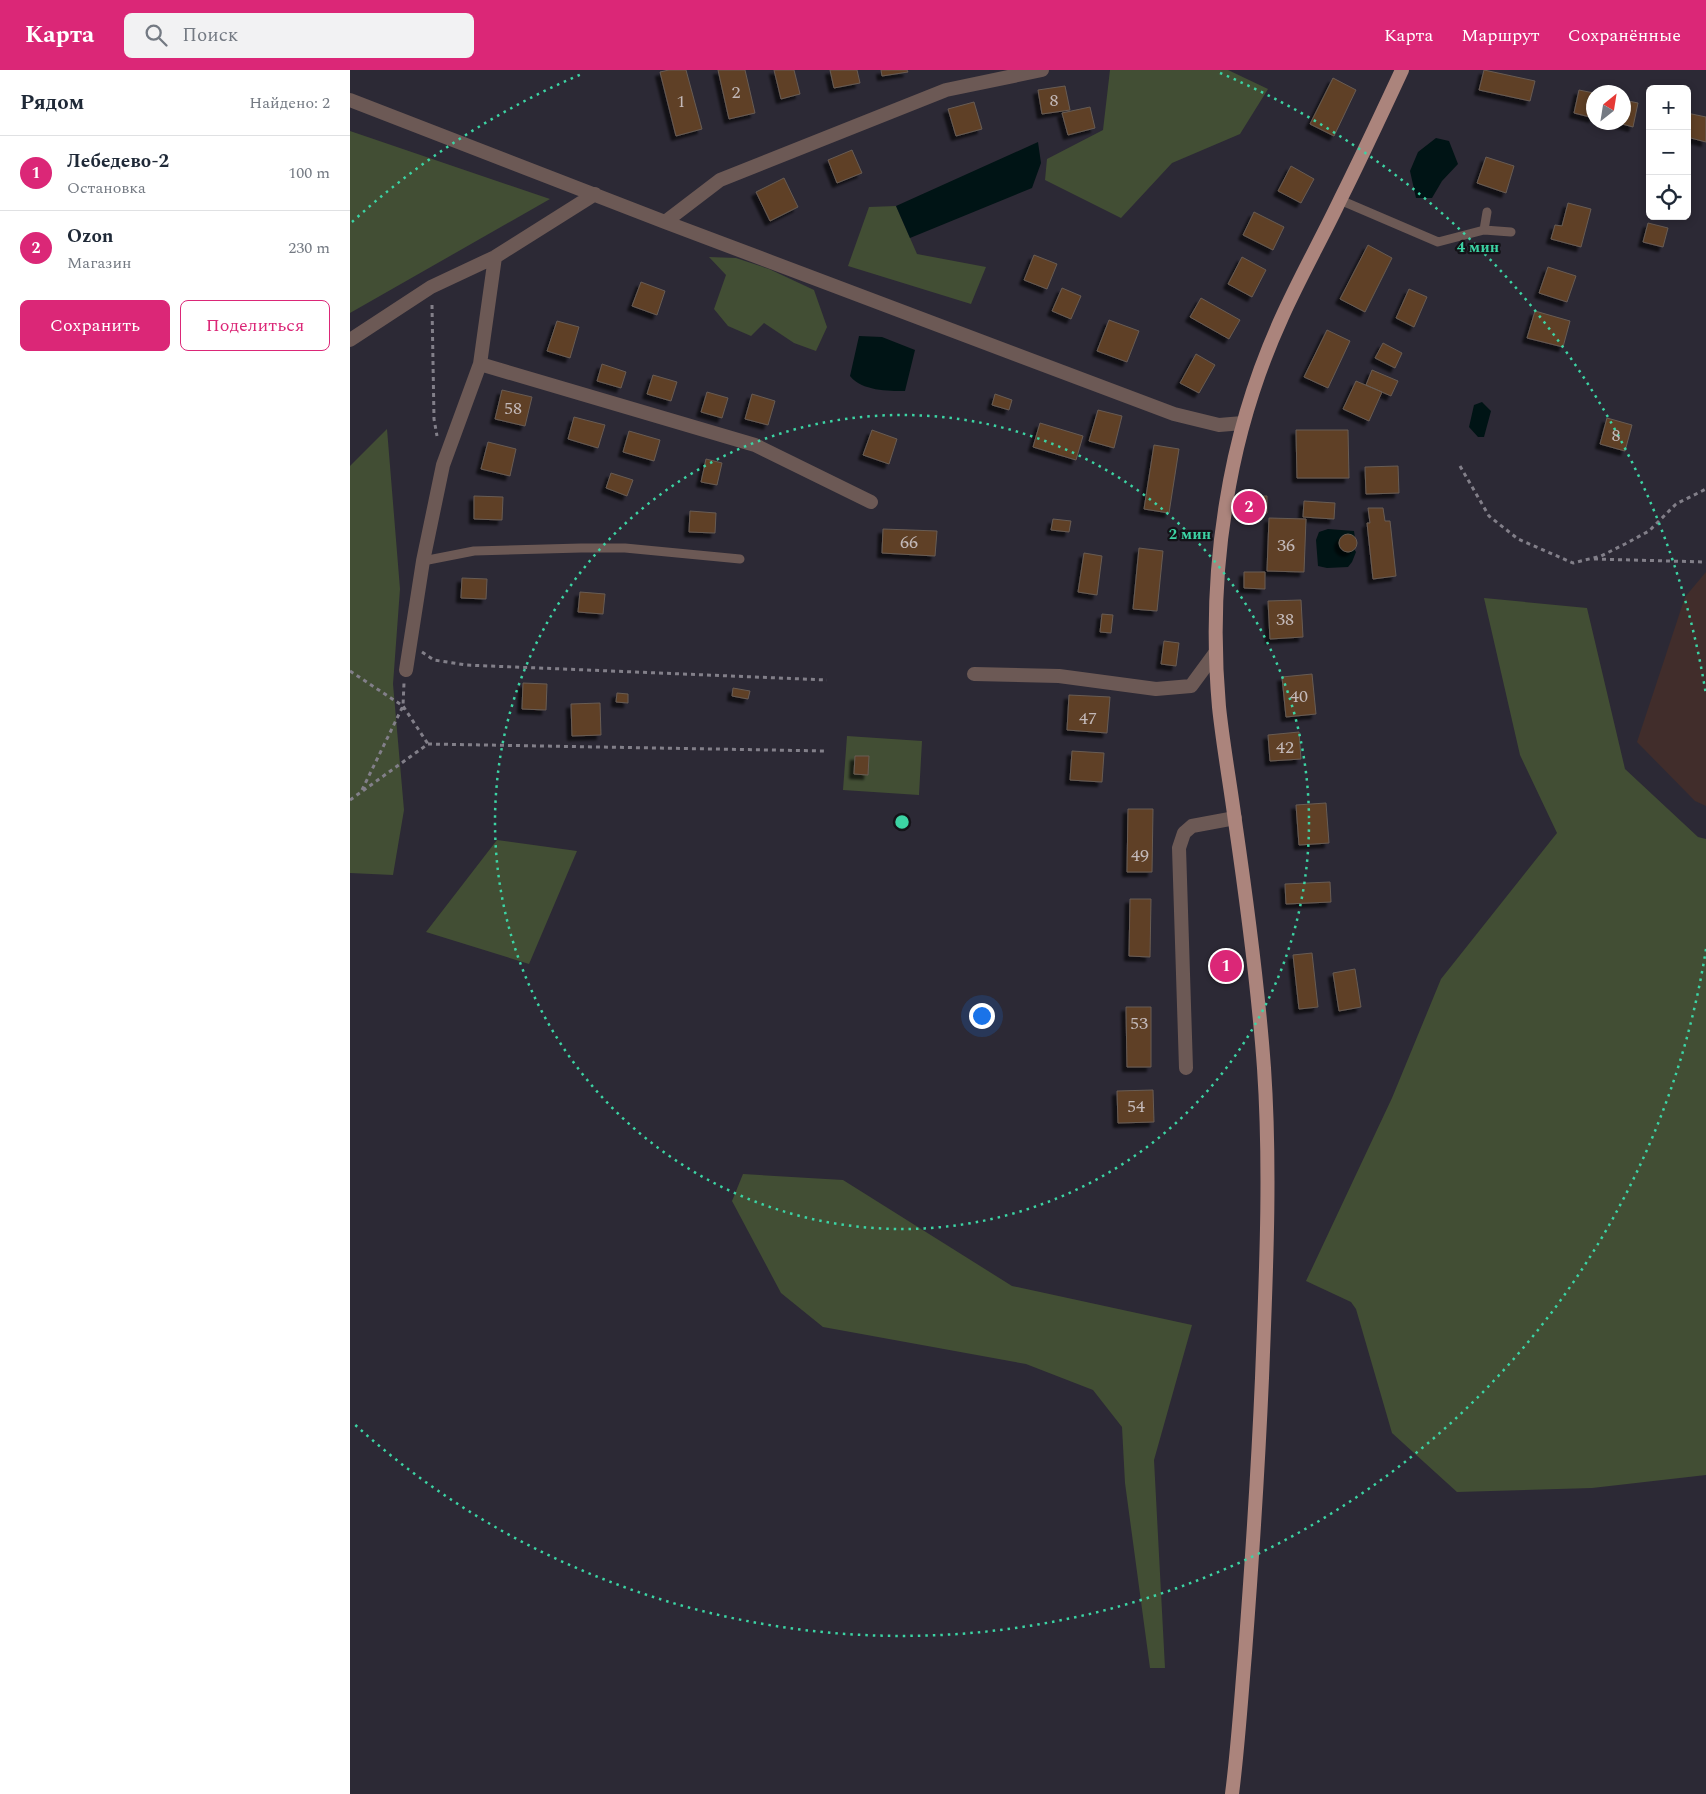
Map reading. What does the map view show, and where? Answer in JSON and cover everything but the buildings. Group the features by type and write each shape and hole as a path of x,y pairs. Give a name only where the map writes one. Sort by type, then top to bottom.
{"main road":[{"path":"1232,1794 1251,1574 1260,1430 1267,1174 1266,1106 1262,1039 1235,818 1222,729 1216,652 1216,597 1221,536 1231,475 1243,424 1261,368 1283,314 1402,70"}],"street":[{"path":"666,222 720,180 946,90 1042,70"},
{"path":"350,100 1174,414 1219,425 1243,424"},
{"path":"350,340 431,287 495,257 595,194"},
{"path":"406,670 423,562 443,465 480,364 495,257"},
{"path":"480,364 755,445 871,502"},
{"path":"974,674 1059,676 1156,689 1191,686 1216,652"},
{"path":"1186,1068 1179,848 1184,833 1192,826 1235,818"}],"lane":[{"path":"1340,200 1438,242 1484,230 1511,232"},
{"path":"1484,230 1487,212"},
{"path":"423,562 474,551 581,548 625,548 740,559"}],"path":[{"path":"431,287 434,419 438,438"},
{"path":"1460,466 1489,516 1518,539 1573,563 1601,556 1649,531 1676,504 1706,489"},
{"path":"1588,559 1706,562"},
{"path":"410,643 434,660 466,665 827,680"},
{"path":"362,791 403,706 406,670"},
{"path":"350,671 403,706 428,744"},
{"path":"350,800 428,744 827,751"}],"shaded area":[{"path":"1436,138 1449,141 1458,164 1442,181 1432,198 1416,198 1410,171 1418,152"},
{"path":"1038,142 1041,163 1032,188 910,238 896,206"},
{"path":"859,336 882,337 915,350 905,391 868,387 861,385 850,376"},
{"path":"1482,402 1491,411 1484,437 1478,437 1469,427 1474,405"},
{"path":"1328,529 1354,531 1355,538 1350,535 1344,535 1339,542 1343,550 1348,552 1354,549 1356,552 1348,567 1327,568 1318,566 1316,540 1319,532"},
{"path":"1706,572 1706,806 1695,801 1637,742 1685,597"}],"green space":[{"path":"1110,70 1228,70 1268,89 1240,134 1172,163 1121,218 1045,180 1047,159 1103,130"},
{"path":"350,131 550,199 350,313"},
{"path":"896,206 917,254 986,267 971,304 848,266 869,207"},
{"path":"709,257 736,258 769,269 814,290 827,327 816,351 794,343 764,323 751,336 728,326 714,309 726,275"},
{"path":"387,429 400,589 393,684 404,810 393,875 350,873 350,466"},
{"path":"1484,598 1587,608 1625,769 1698,837 1706,839 1706,1475 1592,1488 1457,1492 1392,1433 1356,1309 1351,1302 1306,1281 1392,1098 1441,979 1557,833 1520,755"},
{"path":"847,736 922,741 919,795 843,790"},
{"path":"497,840 577,851 529,964 426,932"},
{"path":"743,1174 843,1180 1012,1286 1192,1325 1154,1460 1165,1668 1150,1668 1125,1483 1122,1427 1093,1390 1026,1364 823,1327 781,1293 732,1201"}],"place":[{"name":"Ozon","path":"1249,507"},
{"name":"Лебедево-2","path":"1226,966"}]}
